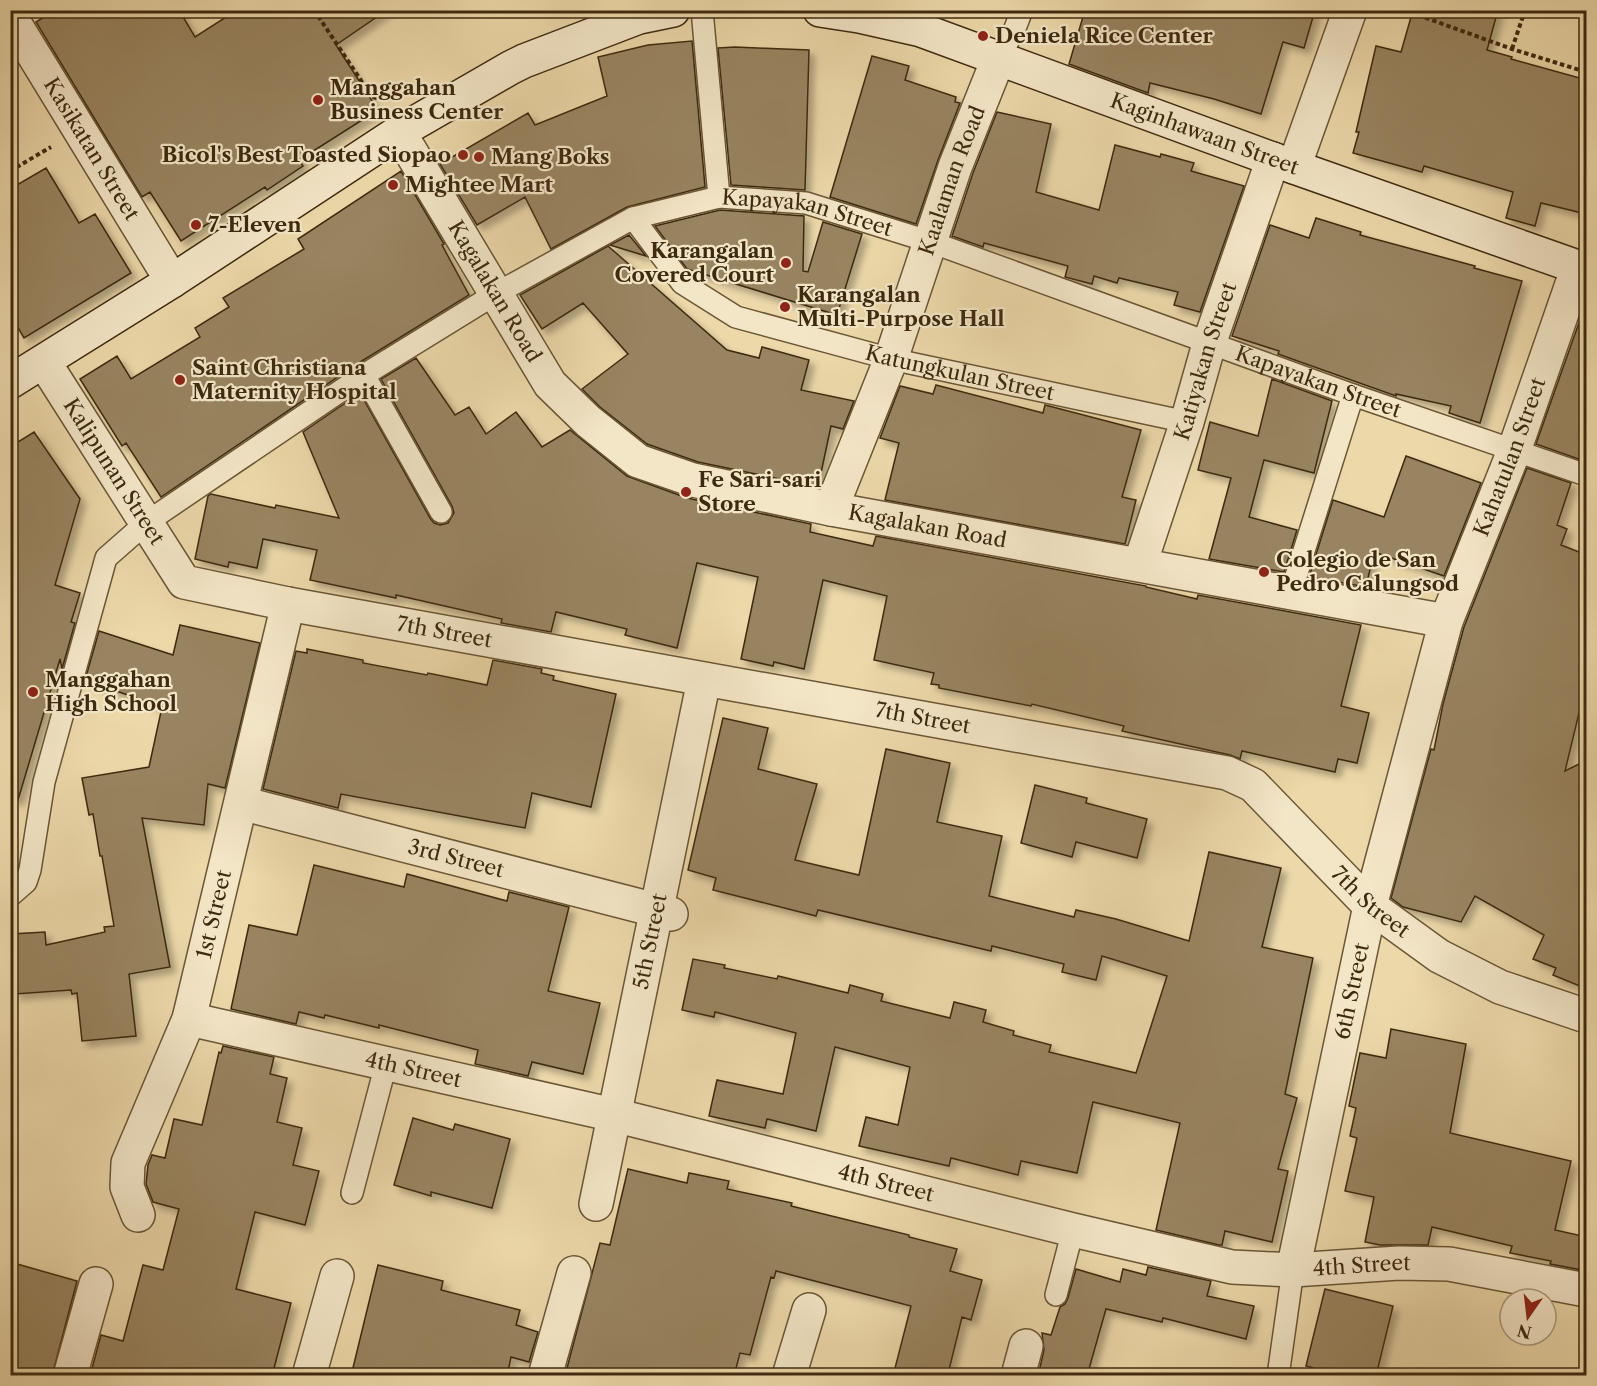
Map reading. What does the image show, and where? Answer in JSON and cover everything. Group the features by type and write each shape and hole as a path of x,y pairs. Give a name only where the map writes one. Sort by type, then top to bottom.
{"street":[{"path":"10,382 172,281 399,132 524,61 639,17 673,10"},
{"name":"Kaginhawaan Street","path":"820,10 860,13 921,30 1283,163 1582,268"},
{"name":"Katiyakan Street","path":"1140,564 1187,422 1209,344 1283,163 1350,10"},
{"name":"Kasikatan Street","path":"10,16 172,281"},
{"name":"Kaalaman Road","path":"831,509 891,359 955,167 999,57"},
{"name":"Kagalakan Road","path":"399,132 550,384 588,421 638,460 693,480 831,509 1446,621"},
{"name":"Kahatulan Street","path":"1422,715 1446,621 1514,451 1582,268"},
{"name":"Kalipunan Street","path":"44,362 184,582"},
{"name":"7th Street","path":"184,582 288,604 1227,773 1253,785 1370,906 1439,956 1500,987 1587,1017"},
{"name":"1st Street","path":"138,1215 127,1187 128,1163 189,1019 288,604"},
{"name":"5th Street","path":"596,1204 614,1115 664,912 704,680"},
{"name":"6th Street","path":"1293,1270 1370,906 1422,715"},
{"name":"3rd Street","path":"241,803 664,912"},
{"name":"4th Street","path":"189,1019 614,1115 1073,1230 1232,1267 1293,1270 1399,1263 1449,1264 1587,1290"},
{"path":"544,1376 574,1273"},
{"path":"309,1376 337,1276"},
{"path":"70,1376 96,1284"},
{"path":"789,1376 809,1310"}],"lane":[{"path":"702,10 719,197"},
{"path":"999,57 1014,31 1022,10"},
{"name":"Kapayakan Street","path":"10,896 26,882 30,870 44,782 106,558 147,522 364,375 497,293 633,218 719,197 806,203 931,242 1209,344 1587,475"},
{"name":"Katungkulan Street","path":"633,218 682,283 736,317 891,359 1187,422"},
{"path":"364,375 441,512"},
{"path":"1291,592 1353,395"},
{"path":"352,1193 386,1064"},
{"path":"1056,1295 1073,1230"},
{"path":"1278,1376 1293,1270"}],"path":[{"path":"314,10 372,97 389,101"},
{"path":"1404,10 1512,49 1587,72"},
{"path":"1512,49 1525,10"},
{"path":"10,171 80,130"}],"building":[{"path":"55,10 179,10 195,37 237,10 387,10 336,45 378,110 299,160 303,166 267,190 265,187 181,241 150,192 142,197 36,22"},
{"path":"1085,10 1315,10 1304,48 1283,42 1261,114 1214,99 1150,83 1148,93 1069,64"},
{"path":"1413,10 1498,10 1487,50 1587,80 1587,194 1582,213 1541,203 1535,226 1506,218 1513,192 1424,166 1422,172 1353,153 1376,46 1401,52"},
{"path":"692,41 705,187 627,207 551,249 525,197 477,225 440,164 528,113 535,125 607,96 598,57 648,45"},
{"path":"718,48 809,50 805,190 731,185"},
{"path":"872,56 909,66 905,80 956,97 955,102 960,103 916,224 830,197"},
{"path":"997,112 1051,124 1036,192 1099,210 1115,145 1194,163 1191,171 1244,186 1200,312 1174,305 1178,292 1119,278 1117,283 1094,276 1092,284 1065,277 1068,266 984,243 983,247 952,236"},
{"path":"46,168 79,223 95,214 131,273 24,338 10,314 10,189"},
{"path":"401,171 444,244 442,245 469,295 357,364 161,497 126,443 122,446 80,379 117,356 131,379 200,337 195,328 229,307 223,298 304,249 298,239"},
{"name":"Karangalan Covered Court","path":"720,210 804,216 803,271 808,272 823,222 862,234 837,315 687,269 655,226"},
{"path":"1316,218 1361,232 1360,235 1522,281 1480,423 1449,413 1451,406 1396,394 1396,396 1278,354 1279,351 1232,336 1270,225 1309,238"},
{"path":"629,235 646,256 610,245"},
{"path":"608,246 727,350 759,358 762,347 809,360 801,390 854,401 843,429 831,426 818,487 698,462 647,444 600,407 582,389 628,354 583,303 542,329 520,295"},
{"path":"1587,300 1587,462 1536,444"},
{"path":"416,358 455,415 469,407 486,434 516,412 542,447 570,430 627,476 687,498 811,524 810,532 873,546 876,536 1146,586 1197,599 1198,595 1361,625 1341,706 1369,713 1357,763 1338,759 1335,772 1242,751 1240,759 1122,731 1124,726 1032,704 1031,706 939,688 939,685 931,684 934,673 874,660 887,596 823,580 804,669 774,662 773,666 741,659 758,577 697,563 677,648 625,635 627,629 556,612 551,632 501,623 502,619 396,595 396,598 310,580 317,550 263,539 257,568 229,562 228,567 195,559 208,496 211,494 275,508 276,505 339,518 303,432 360,393 430,518 434,523 440,525 448,523 454,513 452,506 381,379"},
{"path":"1272,379 1332,401 1314,473 1264,460 1249,517 1297,530 1284,572 1209,559 1231,478 1198,470 1210,422 1258,436"},
{"path":"936,385 1043,413 1045,405 1141,430 1122,497 1136,500 1125,544 885,500 899,443 880,438 900,386 933,394"},
{"name":"Manggahan High School","path":"34,432 80,499 55,585 80,593 71,622 75,623 62,669 60,659 18,800 10,799 10,447"},
{"path":"1406,456 1481,483 1444,576 1374,552 1366,587 1309,577 1333,500 1384,517"},
{"path":"1527,468 1571,483 1557,525 1567,529 1561,545 1587,555 1587,680 1565,771 1587,760 1587,989 1553,975 1556,968 1533,959 1544,935 1475,896 1461,922 1403,907 1391,898 1431,749 1434,750 1443,704 1464,627"},
{"path":"180,625 260,643 225,788 208,784 204,825 142,818 170,967 129,974 136,1036 82,1041 77,993 72,994 71,990 15,994 11,934 45,932 46,945 105,932 104,927 114,926 93,814 89,815 82,778 149,767 162,707 85,680 99,631 173,655"},
{"path":"307,649 363,660 363,663 487,685 493,660 542,669 541,673 554,676 553,680 616,694 591,807 532,793 525,828 341,794 338,808 263,789 296,651 307,653"},
{"path":"723,718 768,728 758,769 817,784 795,860 859,875 886,749 950,763 937,822 1002,836 989,896 1074,917 1076,910 1116,919 1189,941 1209,852 1281,868 1262,947 1313,958 1285,1094 1297,1098 1278,1169 1288,1171 1272,1242 1225,1231 1222,1245 1219,1245 1156,1230 1180,1123 1093,1102 1077,1173 1021,1161 1018,1175 951,1158 949,1166 859,1146 866,1117 898,1125 910,1067 835,1047 816,1131 767,1119 765,1128 709,1116 717,1080 783,1094 796,1033 715,1012 714,1017 682,1010 693,959 725,965 724,968 777,979 778,976 848,993 850,985 883,994 881,1001 950,1018 954,1002 986,1010 983,1022 1014,1031 1013,1035 1051,1045 1049,1052 1136,1073 1167,976 1102,956 1096,980 1062,972 1064,964 992,946 991,951 818,910 816,916 713,890 716,878 688,870"},
{"path":"1035,785 1087,798 1086,803 1147,819 1137,858 1076,842 1072,857 1021,843"},
{"path":"314,865 404,887 407,874 507,901 509,892 569,907 548,991 600,1003 583,1074 532,1062 528,1076 475,1064 478,1050 379,1025 379,1028 325,1015 324,1018 299,1012 296,1024 231,1009 249,925 297,935"},
{"path":"1391,1029 1466,1044 1450,1133 1571,1161 1555,1230 1587,1237 1587,1271 1510,1253 1512,1246 1432,1227 1428,1245 1380,1245 1365,1242 1374,1197 1345,1191 1357,1138 1350,1136 1356,1108 1349,1106 1360,1053 1386,1058"},
{"path":"223,1046 274,1057 270,1074 287,1078 277,1122 302,1128 293,1165 319,1171 305,1225 255,1212 236,1289 291,1303 272,1376 90,1376 101,1335 123,1341 143,1265 163,1270 179,1209 153,1202 146,1184 148,1165 152,1155 165,1158 174,1119 202,1125 219,1052 221,1053"},
{"path":"413,1118 453,1130 455,1124 510,1139 492,1208 431,1192 431,1196 394,1185"},
{"path":"628,1169 687,1183 689,1173 729,1181 727,1189 792,1203 791,1206 957,1249 950,1271 982,1280 971,1320 962,1317 948,1374 931,1369 930,1376 893,1376 911,1306 776,1271 774,1278 771,1277 750,1355 740,1353 734,1376 579,1376 566,1372 600,1243 610,1245"},
{"path":"10,1262 77,1281 52,1376 10,1376"},
{"path":"378,1265 443,1281 441,1290 520,1310 516,1325 538,1332 529,1362 511,1357 507,1376 351,1376"},
{"path":"1148,1267 1211,1281 1207,1296 1254,1306 1246,1339 1163,1318 1162,1322 1106,1309 1087,1376 1038,1376 1044,1350 1042,1333 1051,1335 1060,1307 1068,1298 1076,1269 1120,1282 1123,1269 1146,1275"},
{"path":"1325,1289 1393,1306 1376,1376 1343,1376 1306,1366"}],"place":[{"name":"Deniela Rice Center","path":"983,36"},
{"name":"Manggahan Business Center","path":"318,100"},
{"name":"Bicol's Best Toasted Siopao","path":"463,155"},
{"name":"Mang Boks","path":"479,157"},
{"name":"Mightee Mart","path":"393,185"},
{"name":"7-Eleven","path":"196,225"},
{"name":"Karangalan Covered Court","path":"786,263"},
{"name":"Karangalan Multi-Purpose Hall","path":"785,307"},
{"name":"Saint Christiana Maternity Hospital","path":"180,380"},
{"name":"Fe Sari-sari Store","path":"686,492"},
{"name":"Colegio de San Pedro Calungsod","path":"1264,572"},
{"name":"Manggahan High School","path":"33,692"}]}
